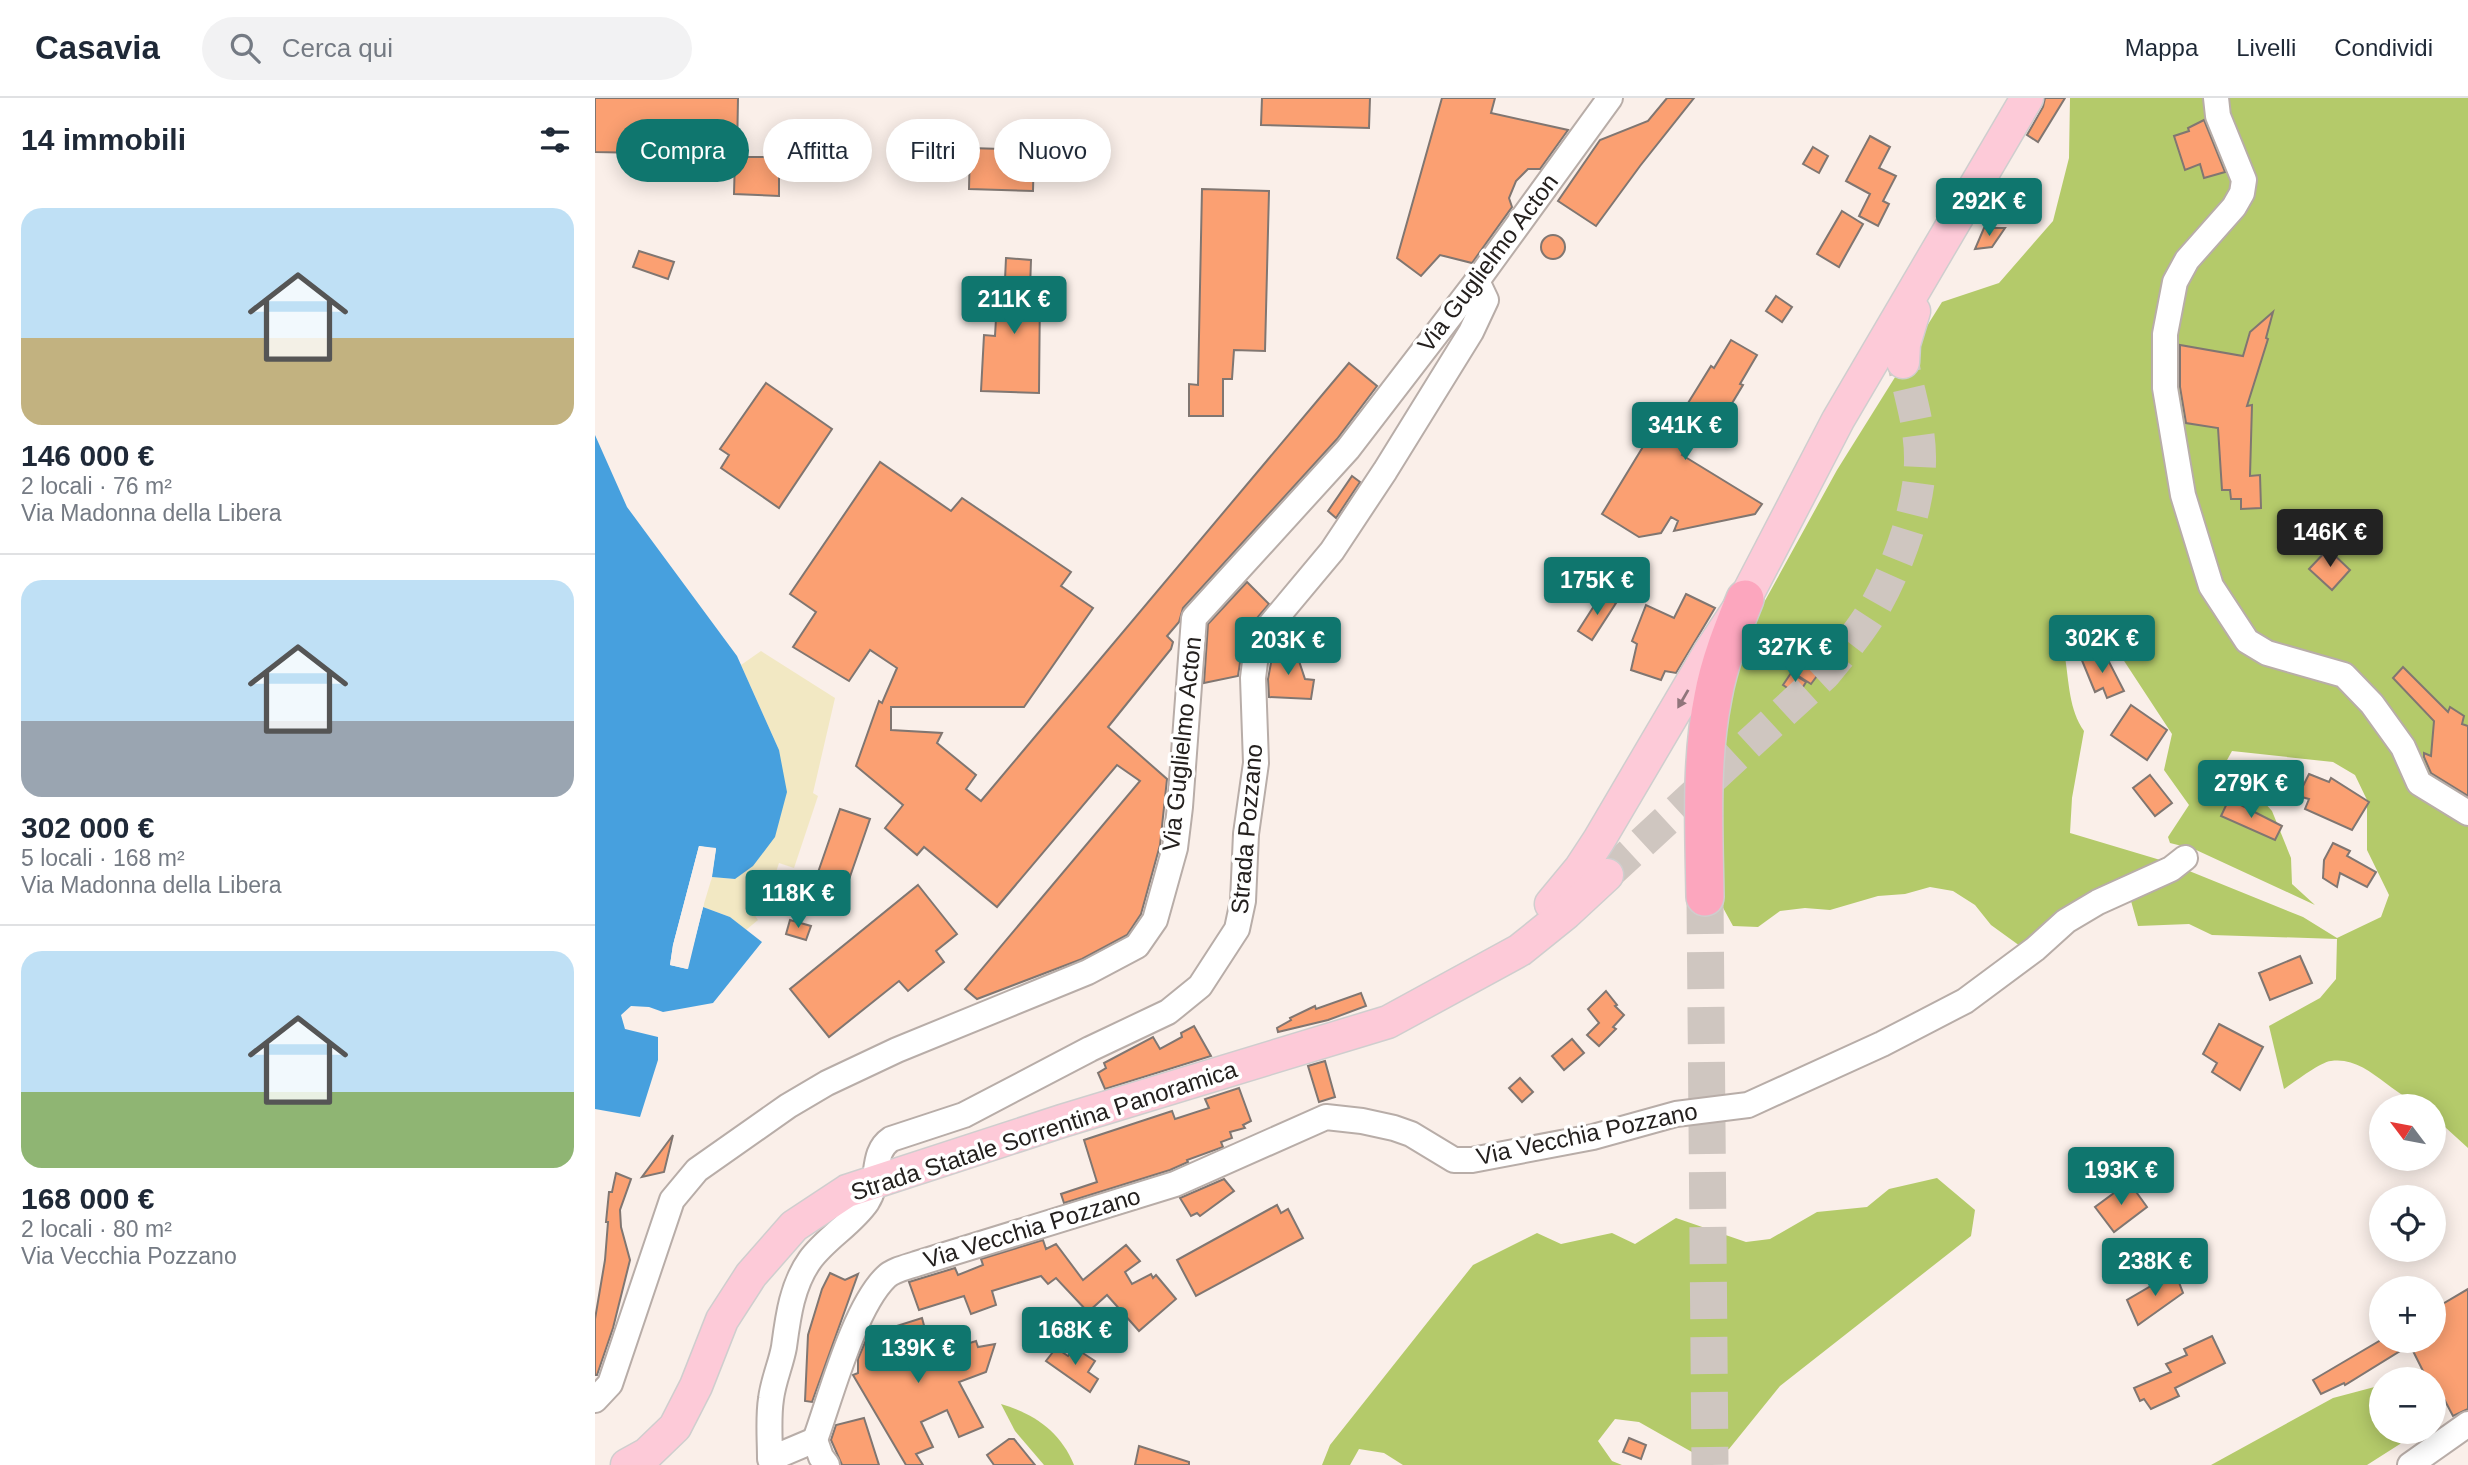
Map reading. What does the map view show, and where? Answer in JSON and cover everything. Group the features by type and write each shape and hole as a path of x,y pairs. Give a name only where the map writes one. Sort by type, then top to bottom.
{"highway":[{"path":"1705,897 1704,768 1707,730 1719,668 1745,599"}],"main road":[{"path":"1458,985 1527,928 1557,898 1580,869 1709,653 1745,599 1838,420 2027,98"},
{"path":"1903,362 1904,344 1927,266"},
{"path":"1458,985 1528,944 1607,875"},
{"name":"Strada Statale Sorrentina Panoramica","path":"627,1465 647,1454 675,1427 696,1386 722,1320 751,1275 794,1226 847,1191 1062,1121 1388,1022 1458,985"}],"street":[{"name":"Via Guglielmo Acton","path":"595,1400 610,1384 672,1200 697,1170 788,1106 827,1083 897,1050 1088,972 1137,946 1155,920 1175,848 1194,618 1348,449 1477,281 1610,98"},
{"path":"2216,98 2218,116 2244,180 2242,193 2234,207 2187,260 2175,282 2165,334 2165,388 2183,495 2211,586 2247,641 2267,653 2344,675 2372,704 2403,747 2419,783 2468,813"},
{"name":"Strada Pozzano","path":"815,1440 769,1459 771,1400 784,1348 786,1322 793,1294 810,1260 867,1201 875,1182 877,1156 884,1144 891,1139 964,1115 1090,1049 1168,1012 1200,986 1237,929 1243,901 1246,834 1256,763 1253,678 1256,654 1266,629 1332,551 1471,332 1486,300 1477,281"},
{"name":"Via Vecchia Pozzano","path":"815,1440 855,1329 867,1304 887,1275 929,1259 1175,1185 1326,1117 1394,1128 1411,1134 1454,1160 1472,1160 1593,1137 1676,1114 1748,1105 1882,1044 1965,1000 2035,949 2066,920 2098,902 2171,869 2185,858"},
{"path":"2410,1465 2468,1424"},
{"path":"815,1440 827,1465"}],"green space":[{"path":"2070,98 2468,98 2468,1148 2447,1129 2447,1094 2401,1094 2371,1073 2345,1061 2326,1062 2284,1089 2269,1026 2320,998 2336,979 2337,939 2212,935 2189,924 2138,926 2131,901 2119,879 2020,946 1991,925 1975,905 1953,891 1930,887 1905,894 1878,896 1830,910 1805,908 1780,911 1758,927 1733,926 1721,904 1720,805 1730,693 1740,646 1837,470 1942,302 1999,283 2053,221 2069,158","holes":["2111,641 2172,734 2164,770 2189,805 2168,837 2170,843 2194,849 2315,905 2292,884 2291,858 2272,811 2255,792 2227,779 2221,771 2232,751 2333,762 2355,775 2367,800 2367,850 2389,895 2381,917 2337,938 2303,917 2167,862 2070,833 2072,798 2084,731 2072,705 2065,657 2085,644"]},
{"path":"1937,1178 1975,1210 1971,1236 1780,1386 1729,1449 1706,1460 1639,1422 1615,1419 1598,1441 1612,1461 1622,1465 1403,1465 1384,1453 1359,1449 1350,1465 1322,1465 1330,1445 1473,1265 1537,1233 1561,1244 1612,1233 1635,1244 1676,1218 1746,1242 1770,1239 1817,1212 1867,1207 1889,1189"},
{"path":"2369,1388 2369,1444 2400,1444 2367,1465 2211,1465 2333,1398"},
{"path":"1001,1404 1045,1425 1061,1443 1074,1465 1044,1465 1015,1431"}],"sand":[{"path":"761,651 835,698 813,793 818,796 794,868 779,863 769,893 747,896 748,905 758,920 746,930 730,917 703,907 712,877 735,879 779,750 741,665"}],"water":[{"path":"595,435 627,507 737,656 779,750 787,792 775,837 753,866 735,879 712,877 716,849 699,846 670,965 688,969 703,907 730,917 762,942 713,1003 663,1012 649,1007 631,1006 621,1015 625,1029 658,1037 658,1060 640,1117 595,1109"}],"pier":[{"path":"699,846 716,848 711,881 708,877 712,851 702,850 677,945 674,963 685,965 700,906 704,904 687,969 670,965"}],"building":[{"path":"595,98 738,98 738,119 616,119 616,152 595,152"},
{"path":"1262,98 1370,98 1369,128 1261,125"},
{"path":"1442,98 1495,98 1491,113 1568,130 1540,169 1528,169 1516,181 1509,198 1512,207 1472,263 1440,255 1421,276 1397,258"},
{"path":"1667,98 1694,98 1596,226 1558,201 1600,140 1648,121"},
{"path":"2045,98 2065,98 2038,142 2027,135 2043,107"},
{"path":"2204,120 2225,172 2204,178 2200,164 2185,170 2174,136 2189,131 2188,128"},
{"path":"1870,136 1890,147 1879,168 1896,176 1883,201 1889,204 1878,226 1859,216 1870,194 1846,181"},
{"path":"1813,147 1828,156 1819,173 1803,164"},
{"path":"980,148 994,149 994,182 1033,182 1033,191 969,189 969,182 980,182"},
{"path":"749,157 763,157 763,182 779,182 779,196 734,194 734,182 749,182"},
{"path":"1202,189 1269,191 1265,351 1234,350 1232,379 1223,379 1223,416 1189,416 1189,384 1198,385"},
{"path":"1842,211 1863,224 1839,267 1817,254"},
{"path":"1984,228 2005,228 1992,247 1975,249"},
{"path":"1553,235 1561,239 1565,247 1561,255 1553,259 1545,255 1541,247 1545,239"},
{"path":"639,251 674,262 668,279 633,267"},
{"path":"1006,258 1031,260 1030,289 1040,290 1039,393 981,391 984,335 995,336 997,301 1004,301"},
{"path":"1776,296 1792,307 1782,322 1766,311"},
{"path":"2273,312 2266,338 2268,339 2247,406 2252,405 2250,476 2260,475 2261,508 2241,509 2241,499 2231,499 2230,490 2222,490 2218,428 2186,423 2180,387 2180,345 2243,356 2250,332"},
{"path":"1731,340 1757,355 1740,384 1743,385 1717,428 1704,420 1682,455 1762,504 1755,514 1674,531 1678,521 1671,517 1661,533 1639,537 1602,514 1666,409 1680,416 1711,366 1714,368"},
{"path":"1349,363 1377,386 1337,439 1183,608 1179,622 1167,636 1173,642 1171,649 1108,727 1167,779 1160,845 1141,914 1127,935 1082,959 977,999 965,989 1140,781 1117,765 997,907 924,847 917,855 885,828 903,805 856,766 879,701 882,703 897,668 870,650 849,681 793,647 816,612 790,594 880,462 951,511 962,498 1071,572 1061,586 1093,608 1024,707 891,707 891,730 942,733 937,743 976,775 966,789 981,801"},
{"path":"766,383 832,429 779,508 721,468 729,455 720,449"},
{"path":"1352,476 1360,482 1336,518 1328,511"},
{"path":"2328,549 2350,570 2332,590 2309,569"},
{"path":"1247,582 1269,604 1252,624 1242,649 1238,676 1204,683 1208,624"},
{"path":"1686,594 1715,608 1676,673 1665,671 1661,680 1631,670 1637,644 1632,641 1646,605 1674,618"},
{"path":"1601,595 1616,603 1592,640 1578,631"},
{"path":"1295,649 1305,679 1314,680 1311,699 1269,697 1268,679 1273,652"},
{"path":"1814,651 1828,661 1811,684 1797,675"},
{"path":"2097,652 2100,659 2106,656 2124,691 2107,698 2103,688 2095,692 2081,658"},
{"path":"2403,667 2448,712 2450,707 2464,716 2462,724 2468,726 2468,796 2431,773 2424,753 2431,756 2434,721 2393,678"},
{"path":"1791,673 1806,682 1798,695 1783,685"},
{"path":"2131,705 2167,730 2147,760 2111,735"},
{"path":"2309,774 2329,782 2331,778 2369,802 2352,830 2305,809 2309,799 2298,796"},
{"path":"2150,775 2172,803 2155,816 2133,788"},
{"path":"2229,799 2282,826 2275,840 2221,816"},
{"path":"840,809 870,819 837,914 807,904"},
{"path":"2333,843 2350,851 2347,856 2376,872 2367,887 2340,873 2337,887 2323,878 2324,860"},
{"path":"918,885 957,934 936,951 944,962 908,991 899,981 829,1037 790,989"},
{"path":"790,920 811,926 806,940 786,934"},
{"path":"2300,956 2312,983 2270,1000 2259,973"},
{"path":"1606,991 1624,1015 1613,1027 1616,1029 1599,1046 1587,1035 1599,1023 1588,1009"},
{"path":"1361,993 1366,1006 1328,1020 1278,1032 1277,1028 1291,1020 1290,1018 1315,1006 1316,1009"},
{"path":"2219,1024 2263,1047 2240,1090 2212,1072 2217,1063 2203,1054"},
{"path":"1194,1026 1211,1056 1105,1089 1098,1073 1106,1068 1104,1063 1153,1037 1160,1049 1182,1037 1181,1033"},
{"path":"1572,1039 1584,1053 1564,1070 1552,1056"},
{"path":"1325,1061 1335,1097 1319,1102 1308,1066"},
{"path":"1520,1078 1533,1092 1522,1102 1509,1088"},
{"path":"1703,1082 1722,1082 1721,1093 1702,1096"},
{"path":"1239,1088 1251,1121 1243,1125 1245,1128 1230,1132 1232,1138 1221,1142 1223,1147 1187,1160 1188,1162 1170,1170 1064,1203 1061,1194 1097,1182 1084,1140 1172,1111 1175,1119 1209,1108 1205,1099"},
{"path":"673,1135 664,1172 642,1177"},
{"path":"616,1173 631,1179 620,1210 621,1227 630,1260 613,1328 595,1375 595,1319 605,1260 609,1192 612,1192"},
{"path":"1224,1179 1234,1191 1200,1216 1197,1213 1191,1216 1180,1198"},
{"path":"2129,1182 2147,1207 2114,1232 2095,1207"},
{"path":"1277,1205 1281,1213 1288,1209 1303,1238 1196,1296 1177,1260"},
{"path":"1043,1240 1046,1249 1056,1244 1083,1280 1126,1245 1140,1261 1125,1272 1132,1284 1151,1274 1153,1278 1156,1275 1176,1299 1139,1331 1107,1295 1088,1312 1056,1278 1048,1284 1041,1276 992,1291 996,1305 971,1314 964,1296 919,1310 909,1282 955,1268 958,1275 983,1265 981,1259"},
{"path":"2175,1272 2183,1293 2138,1325 2127,1300"},
{"path":"830,1273 845,1280 858,1274 812,1402 805,1401 808,1335 822,1289"},
{"path":"2468,1289 2468,1409 2453,1416 2446,1403 2446,1367 2421,1367 2414,1353 2446,1353 2446,1302"},
{"path":"922,1318 932,1355 976,1341 978,1347 995,1344 986,1372 959,1382 983,1427 959,1437 947,1410 921,1422 933,1447 916,1454 923,1465 906,1465 853,1375 858,1373 858,1359 868,1335"},
{"path":"2212,1336 2225,1363 2175,1388 2179,1396 2151,1409 2144,1399 2140,1401 2134,1388 2171,1372 2166,1364 2187,1355 2184,1349"},
{"path":"2369,1347 2369,1353 2397,1353 2374,1367 2369,1367 2369,1370 2345,1385 2344,1383 2321,1394 2313,1380"},
{"path":"1056,1348 1068,1356 1075,1348 1095,1361 1088,1372 1098,1379 1090,1392 1046,1361"},
{"path":"864,1418 879,1465 842,1465 831,1440 836,1425"},
{"path":"1629,1438 1646,1445 1641,1459 1623,1452"},
{"path":"1009,1439 1014,1439 1035,1465 994,1465 987,1455"},
{"path":"1139,1446 1189,1462 1189,1465 1135,1465"}],"tunnel":[{"path":"1607,875 1825,674 1873,610 1891,576 1906,536 1919,475 1918,433 1903,362"},
{"path":"1705,897 1710,1465"}]}
